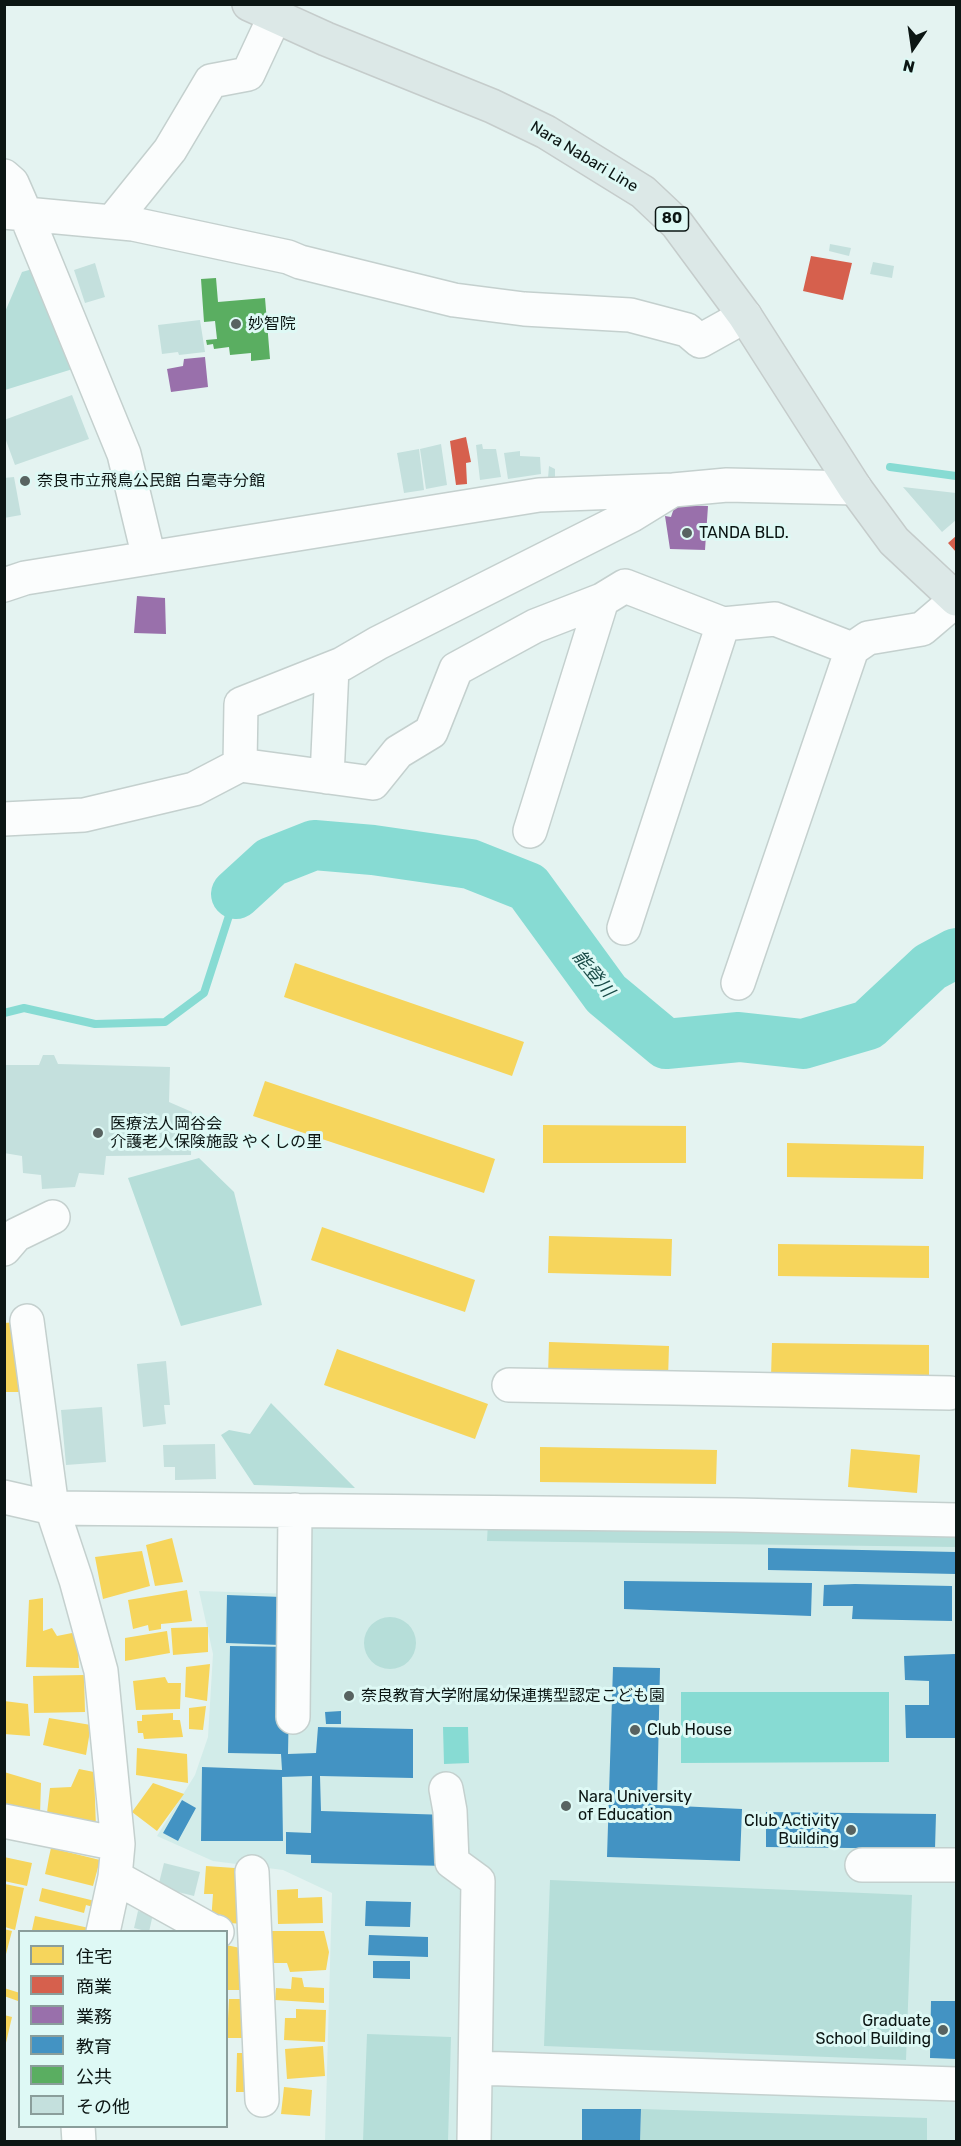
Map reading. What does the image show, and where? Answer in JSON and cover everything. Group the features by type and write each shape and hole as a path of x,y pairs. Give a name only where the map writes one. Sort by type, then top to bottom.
{"main road":[{"name":"Nara Nabari Line","path":"262,10 326,39 492,106 546,132 643,192 677,224 745,316 855,488 894,541 957,600"}],"street":[{"path":"112,222 170,150 211,81 248,74 262,10"},
{"path":"4,176 12,183 15,214 124,454 149,558"},
{"path":"15,214 133,224 288,257 300,262 454,300 524,309 630,315 687,330 700,341 745,316"},
{"path":"4,585 25,578 539,495 673,490 727,485 855,488"},
{"path":"240,765 241,704 332,668 562,548 632,515 673,490"},
{"path":"4,819 84,815 194,789 240,765 373,783 398,752 431,732 456,669 535,626 602,600 626,586 723,624 775,619 852,649"},
{"path":"530,831 602,600"},
{"path":"738,983 852,649 868,638 922,629 957,600"},
{"path":"624,928 723,624"},
{"path":"327,777 332,668"},
{"path":"4,1249 16,1235 53,1217"},
{"path":"27,1321 52,1508 76,1580 101,1671 118,1844 115,1877 104,1930"},
{"path":"509,1385 950,1393"},
{"path":"4,1497 52,1508 735,1515 957,1520"},
{"path":"293,1717 295,1510"},
{"path":"446,1789 450,1810 452,1862 478,1881 474,2142"},
{"path":"4,1821 118,1844"},
{"path":"862,1864 957,1865"},
{"path":"252,1872 241,1932 262,2100"},
{"path":"115,1877 210,1930"},
{"path":"476,2068 957,2084"}],"shaded area":[{"path":"36,268 76,368 5,390 5,312 22,272"},
{"path":"199,1158 234,1192 262,1305 181,1326 128,1178"},
{"path":"271,1403 355,1488 254,1485 221,1435 229,1430 250,1434"},
{"name":"Nara University of Education","path":"295,1519 956,1529 956,2141 325,2141 332,1893 283,1870 213,1861 157,1836 195,1775 208,1737 213,1654 199,1591 294,1594"},
{"path":"488,1522 956,1529 956,1547 487,1541"},
{"path":"385,1617 395,1617 409,1624 416,1643 409,1662 395,1669 385,1669 375,1665 368,1658 364,1648 364,1638 368,1628 375,1621"},
{"path":"550,1880 912,1895 906,2060 544,2046"},
{"path":"367,2034 451,2037 448,2141 363,2141"},
{"path":"641,2109 927,2118 927,2141 640,2142"}],"water":[{"path":"681,1692 889,1692 889,1762 681,1763"},
{"path":"443,1727 468,1727 469,1763 444,1764"}],"building: 住宅":[{"path":"295,963 524,1042 512,1076 284,997"},
{"path":"265,1081 495,1159 484,1193 253,1116"},
{"path":"543,1125 686,1126 686,1163 543,1163"},
{"path":"787,1143 924,1146 923,1179 787,1177"},
{"path":"322,1227 475,1280 465,1312 311,1260"},
{"path":"549,1236 672,1239 671,1276 548,1273"},
{"path":"778,1244 929,1246 929,1278 778,1276"},
{"path":"18,1322 15,1345 19,1392 4,1392 4,1323"},
{"path":"549,1342 669,1346 668,1379 548,1375"},
{"path":"772,1343 929,1345 929,1379 771,1377"},
{"path":"337,1349 488,1404 475,1439 324,1385"},
{"path":"540,1447 717,1450 716,1484 540,1482"},
{"path":"851,1449 920,1455 917,1493 848,1487"},
{"path":"172,1538 183,1582 155,1586 146,1545"},
{"path":"142,1551 150,1586 103,1599 95,1557"},
{"path":"187,1590 192,1621 161,1624 161,1629 149,1631 148,1625 133,1629 128,1600"},
{"path":"43,1598 43,1631 52,1628 57,1636 77,1632 79,1668 26,1667 29,1600"},
{"path":"208,1627 208,1652 173,1655 171,1628"},
{"path":"167,1631 170,1653 125,1661 125,1638"},
{"path":"210,1664 207,1701 185,1697 186,1667"},
{"path":"84,1675 85,1712 34,1713 33,1676"},
{"path":"165,1677 168,1683 181,1683 180,1709 136,1710 133,1681"},
{"path":"4,1701 28,1704 30,1736 4,1734"},
{"path":"206,1706 203,1730 189,1729 189,1708"},
{"path":"173,1713 173,1720 180,1720 183,1737 144,1739 143,1733 138,1733 137,1721 142,1721 142,1715"},
{"path":"49,1718 91,1725 86,1755 43,1745"},
{"path":"137,1748 187,1754 188,1783 136,1775"},
{"path":"79,1769 94,1772 96,1828 47,1813 50,1788 71,1787"},
{"path":"4,1772 41,1783 40,1815 4,1809"},
{"path":"153,1783 184,1794 157,1831 132,1812"},
{"path":"51,1848 100,1860 93,1886 45,1874"},
{"path":"4,1857 32,1863 27,1886 4,1881"},
{"path":"206,1866 249,1869 245,1924 211,1922 213,1894 204,1894"},
{"path":"5,1884 24,1888 15,1930 5,1927"},
{"path":"42,1888 95,1901 93,1907 86,1905 84,1913 39,1901"},
{"path":"298,1889 298,1898 322,1897 323,1923 278,1924 277,1890"},
{"path":"35,1916 89,1928 89,1930 32,1930"},
{"path":"4,1929 12,1931 5,1958 4,1958"},
{"path":"268,1931 324,1931 329,1952 326,1970 290,1972 287,1963 268,1963"},
{"path":"228,1945 250,1950 250,1990 228,1990"},
{"path":"292,1977 302,1978 304,1987 324,1988 324,2003 275,2000 276,1988 291,1989"},
{"path":"4,1988 18,1992 18,2001 4,1996"},
{"path":"229,1999 245,1999 255,2038 228,2038"},
{"path":"296,2009 326,2010 325,2042 284,2040 285,2018 296,2018"},
{"path":"4,2015 12,2017 5,2047 4,2047"},
{"path":"323,2046 325,2076 287,2079 285,2049"},
{"path":"237,2053 257,2053 255,2092 236,2092"},
{"path":"284,2087 312,2090 310,2116 281,2114"}],"building: 商業":[{"path":"811,256 852,263 843,300 803,291"},
{"path":"466,437 471,462 466,463 467,484 456,485 450,441"},
{"path":"956,536 956,552 948,543"}],"building: 業務":[{"path":"205,357 208,387 171,392 167,369 183,366 184,359"},
{"name":"TANDA BLD.","path":"675,505 708,506 705,550 670,549 665,516 671,517"},
{"path":"137,596 165,598 166,634 134,633"}],"building: 教育":[{"path":"768,1548 956,1552 956,1574 768,1570"},
{"path":"624,1581 812,1583 811,1616 624,1609"},
{"path":"824,1585 952,1586 952,1621 852,1619 853,1606 823,1606"},
{"path":"227,1595 281,1597 280,1645 226,1643"},
{"path":"230,1646 290,1647 288,1754 316,1753 318,1727 413,1729 413,1778 320,1776 321,1811 448,1815 447,1866 311,1863 311,1855 286,1854 286,1832 311,1833 312,1776 282,1777 283,1841 201,1841 202,1767 282,1770 281,1754 228,1753"},
{"path":"955,1654 955,1738 906,1738 905,1705 929,1705 929,1681 905,1680 904,1656"},
{"name":"Club House","path":"613,1667 660,1668 657,1805 742,1809 740,1861 607,1857"},
{"path":"341,1711 341,1724 326,1724 325,1712"},
{"path":"182,1800 196,1808 178,1841 163,1833"},
{"name":"Club Activity Building","path":"766,1812 936,1814 935,1849 766,1847"},
{"path":"366,1901 411,1902 410,1927 365,1926"},
{"path":"369,1935 428,1937 428,1957 368,1955"},
{"path":"373,1961 410,1961 410,1979 373,1978"},
{"name":"Graduate School Building","path":"931,2001 956,2001 956,2059 930,2058"},
{"path":"582,2109 641,2109 640,2142 582,2142"}],"building: 公共":[{"path":"216,278 218,302 265,298 270,359 251,361 251,353 230,355 229,347 214,349 213,344 207,345 206,340 217,339 215,321 204,322 201,279"}],"building: その他":[{"path":"830,244 851,248 849,256 829,251"},
{"path":"873,262 894,266 892,278 870,274"},
{"path":"95,263 105,297 85,303 74,270"},
{"path":"200,320 205,352 162,354 158,325"},
{"path":"72,395 89,439 15,465 4,435 4,420"},
{"path":"441,444 447,485 426,489 420,449"},
{"path":"482,444 483,449 496,449 501,477 480,480 476,445"},
{"path":"419,449 424,490 404,493 397,453"},
{"path":"520,451 520,456 540,457 541,474 508,479 504,453"},
{"path":"549,466 555,469 555,479 548,478"},
{"path":"14,477 21,515 4,518 4,478"},
{"path":"903,487 956,493 956,520 942,532"},
{"name":"医療法人岡谷会 介護老人保険施設 やくしの里","path":"43,1055 54,1055 58,1064 170,1067 169,1102 192,1112 191,1155 106,1156 104,1175 79,1173 75,1187 42,1189 41,1175 23,1173 22,1156 4,1153 4,1065 39,1065"},
{"path":"166,1361 170,1405 164,1405 166,1424 143,1427 137,1364"},
{"path":"102,1407 106,1462 66,1465 61,1410"},
{"path":"215,1444 216,1479 175,1480 175,1467 164,1467 163,1445"},
{"path":"164,1863 200,1872 194,1896 158,1887"},
{"path":"138,1911 153,1914 149,1930 134,1928"}],"waterway":[{"path":"890,467 956,476"},
{"name":"能登川","path":"236,894 271,862 314,845 373,850 470,864 528,887 606,994 666,1044 739,1037 803,1044 868,1025 930,967 956,953"},
{"path":"4,1013 24,1008 95,1024 165,1022 204,993 236,894"}],"place":[{"name":"妙智院","path":"236,324"},
{"name":"奈良市立飛鳥公民館 白毫寺分館","path":"25,481"},
{"name":"TANDA BLD.","path":"687,533"},
{"name":"医療法人岡谷会 介護老人保険施設 やくしの里","path":"98,1133"},
{"name":"奈良教育大学附属幼保連携型認定こども園","path":"349,1696"},
{"name":"Club House","path":"635,1730"},
{"name":"Nara University of Education","path":"566,1806"},
{"name":"Club Activity Building","path":"851,1830"},
{"name":"Graduate School Building","path":"943,2030"}]}
